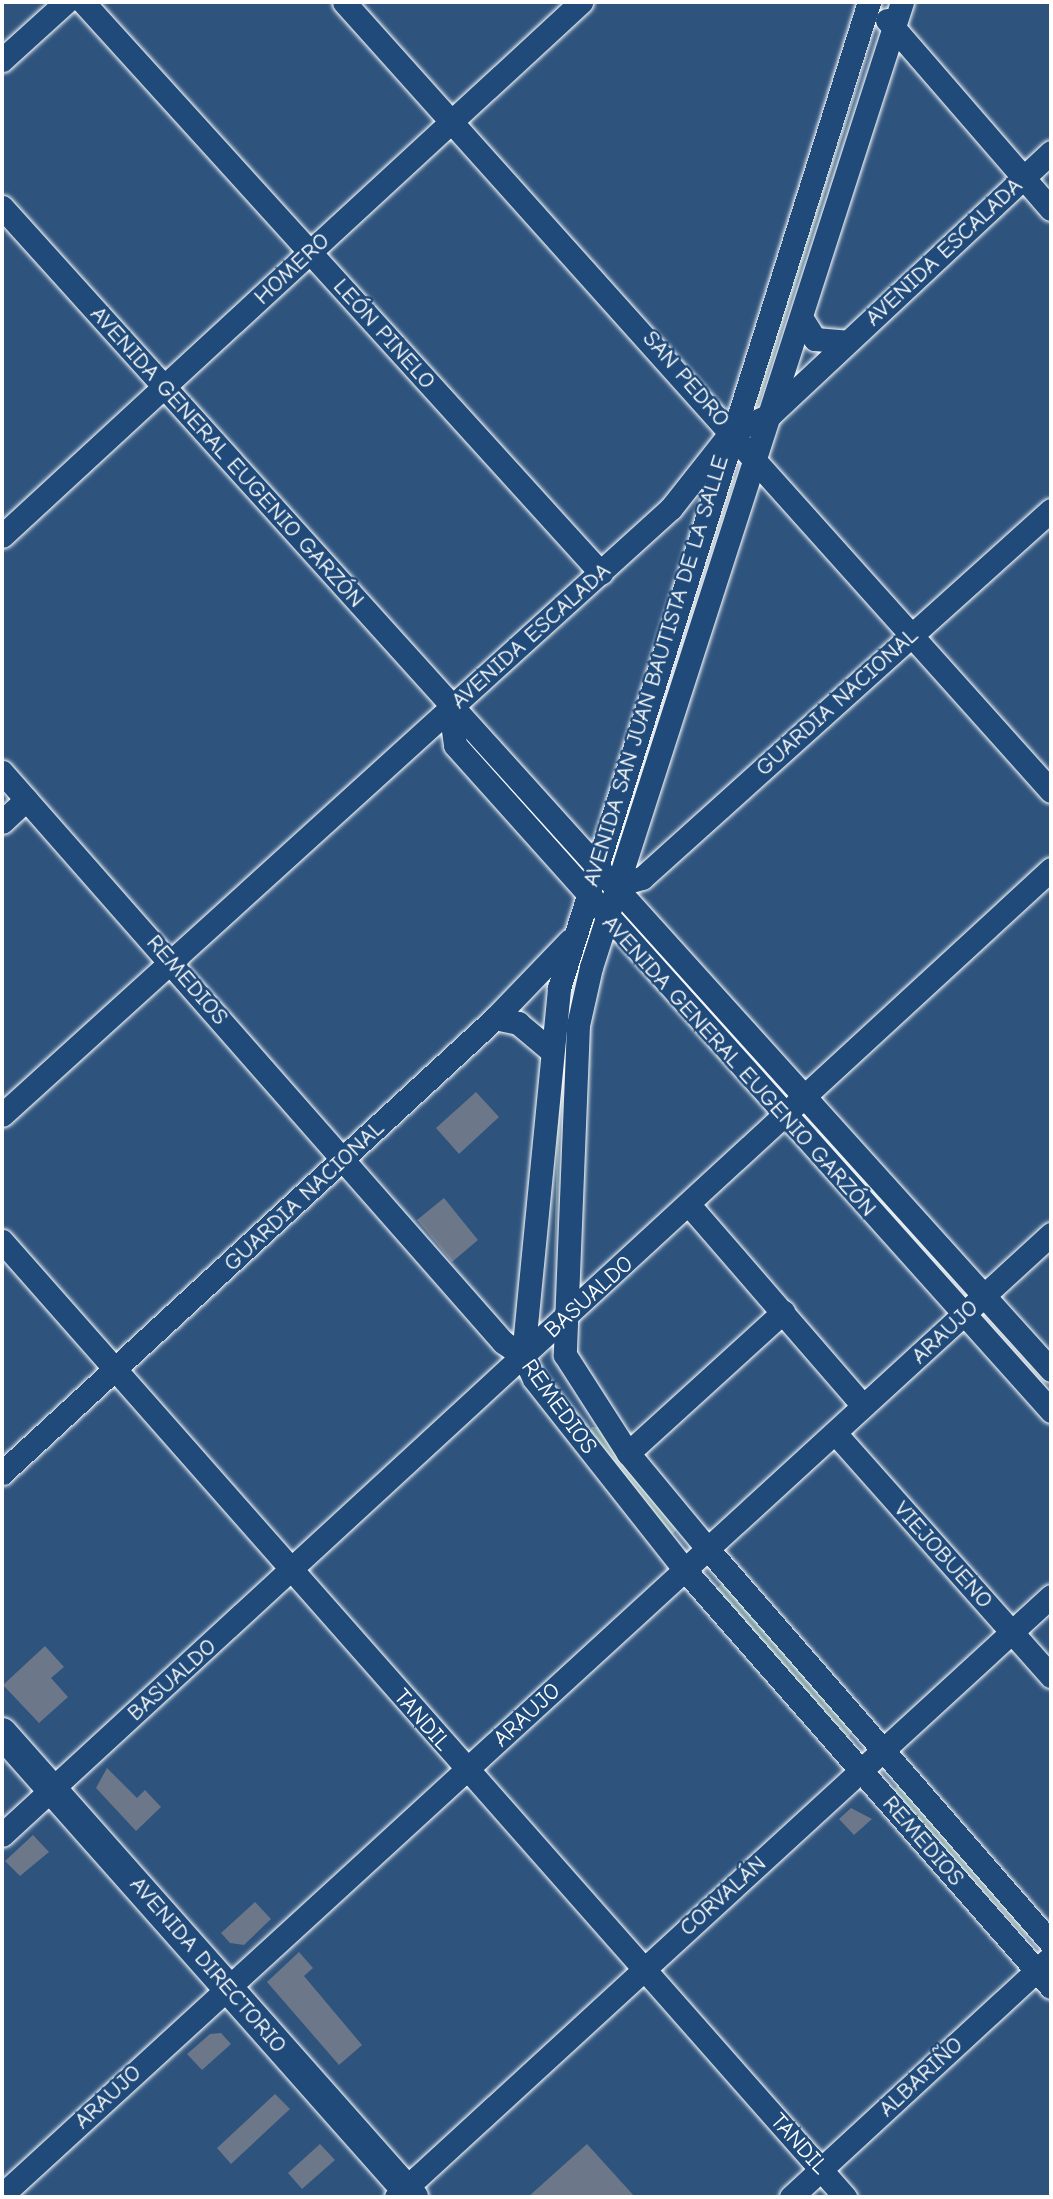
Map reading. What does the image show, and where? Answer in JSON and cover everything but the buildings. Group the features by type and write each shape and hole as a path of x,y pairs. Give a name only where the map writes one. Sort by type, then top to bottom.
{"main road":[{"name":"AVENIDA DIRECTORIO","path":"2,1733 228,1988 405,2194"}],"street":[{"path":"2,60 66,2"},
{"name":"LEÓN PINELO","path":"83,2 601,573"},
{"name":"SAN PEDRO","path":"344,2 756,458 1051,791"},
{"name":"HOMERO","path":"2,536 581,2"},
{"path":"869,2 1051,209"},
{"name":"AVENIDA SAN JUAN BAUTISTA DE LA SALLE","path":"523,1356 549,1049 575,934 731,432 869,2"},
{"name":"AVENIDA SAN JUAN BAUTISTA DE LA SALLE","path":"563,1321 578,1024 617,885 902,2"},
{"name":"AVENIDA ESCALADA","path":"2,1115 671,508 731,432 770,415 1051,152"},
{"name":"AVENIDA GENERAL EUGENIO GARZÓN","path":"2,208 450,709 476,725 1051,1370"},
{"path":"801,317 815,340 847,342"},
{"name":"GUARDIA NACIONAL","path":"617,885 642,878 1051,510"},
{"name":"AVENIDA GENERAL EUGENIO GARZÓN","path":"450,709 455,745 606,920 1051,1411"},
{"name":"REMEDIOS","path":"2,772 503,1342 523,1356 534,1379 684,1569 862,1772 1047,1971"},
{"path":"2,822 26,800"},
{"name":"BASUALDO","path":"2,1835 690,1206 1051,869"},
{"name":"GUARDIA NACIONAL","path":"2,1474 495,1018 575,934 606,920"},
{"path":"495,1018 518,1023 549,1049"},
{"path":"690,1206 863,1406"},
{"name":"ARAUJO","path":"2,2195 1051,1234"},
{"name":"TANDIL","path":"2,1241 466,1771 845,2197"},
{"path":"628,1453 783,1312"},
{"name":"REMEDIOS","path":"563,1321 565,1355 578,1384 628,1453 707,1548 1051,1943"},
{"name":"VIEJOBUENO","path":"835,1433 1051,1676"},
{"name":"CORVALÁN","path":"405,2194 641,1969 862,1772 1051,1596"},
{"name":"ALBARIÑO","path":"791,2197 1047,1971"}],"green space":[{"path":"873,39 758,406 755,406 753,404"},
{"path":"730,476 735,478 616,843"},
{"path":"573,974 565,1012 554,1269 560,1014"},
{"path":"822,1127 953,1277 951,1279 816,1132"},
{"path":"592,1427 599,1427 679,1526 672,1535 589,1433"},
{"path":"723,1583 853,1728 849,1738 716,1589"},
{"path":"899,1783 1029,1934 1026,1937 892,1793"}]}
